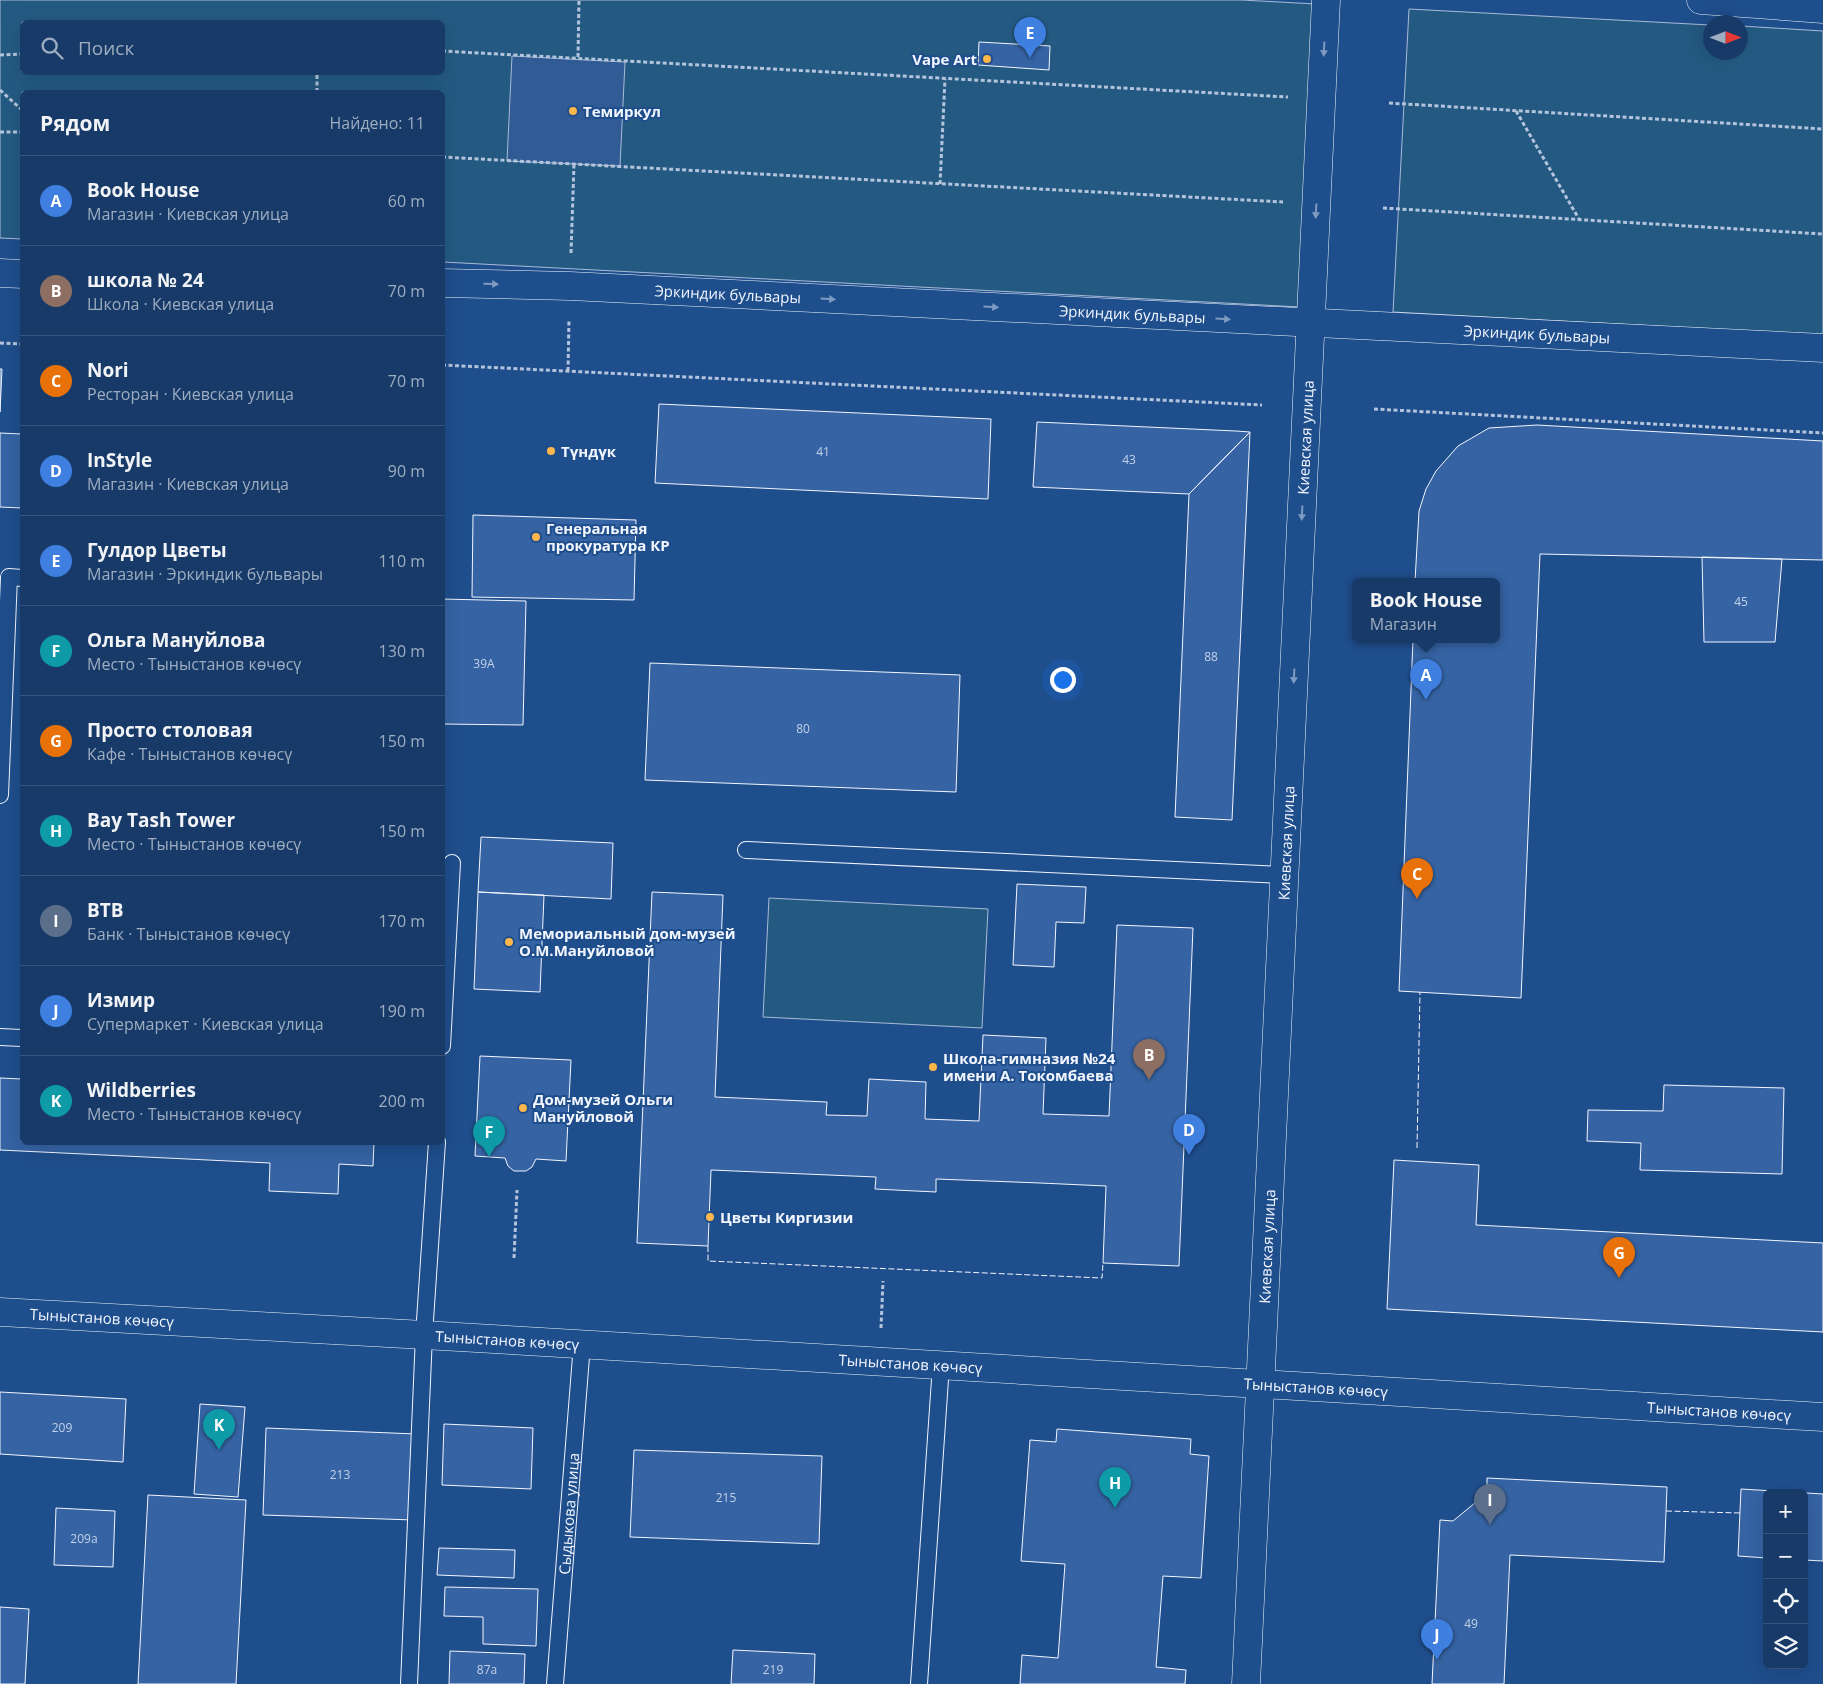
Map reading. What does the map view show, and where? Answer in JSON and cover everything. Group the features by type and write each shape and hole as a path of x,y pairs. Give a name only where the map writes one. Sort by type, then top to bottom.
{"street":[{"name":"Киевская улица","path":"1246,1684 1326,0"},
{"path":"1701,0 1823,8"},
{"path":"0,273 20,274"},
{"name":"Эркиндик бульвары","path":"445,283 570,286 1823,348"},
{"name":"Тыныстанов көчөсү","path":"0,1312 582,1344 1823,1417"}],"lane":[{"path":"0,795 9,577 20,578"},
{"path":"746,850 1285,875"},
{"path":"445,991 452,863"},
{"path":"0,1037 20,1038"},
{"path":"409,1684 424,1335 437,1145"},
{"name":"Сыдыкова улица","path":"555,1684 582,1344"},
{"path":"920,1684 942,1365"}],"path":[{"path":"578,57 579,0"},
{"path":"445,51 1294,98"},
{"path":"0,55 20,54"},
{"path":"317,75 317,90"},
{"path":"940,184 944,79"},
{"path":"0,90 20,108"},
{"path":"1389,103 1823,129"},
{"path":"1515,111 1579,219"},
{"path":"0,132 20,132"},
{"path":"445,156 1292,202"},
{"path":"1383,208 1823,234"},
{"path":"0,343 20,344"},
{"path":"445,365 1262,406"},
{"path":"1374,409 1823,433"},
{"path":"514,1258 517,1190"}],"shaded area":[{"path":"0,0 1242,0 1316,4 1300,307 445,262 445,90 20,90 20,239 0,238"},
{"path":"1409,9 1703,25 1703,60 1748,60 1748,26 1823,31 1823,335 1393,312"},
{"path":"512,56 625,62 620,166 507,161"},
{"path":"769,898 988,909 982,1028 763,1017"}],"building":[{"path":"979,42 1050,46 1049,70 978,65"},
{"path":"0,369 2,369 0,412"},
{"path":"659,404 991,419 988,499 655,483"},
{"path":"1037,422 1250,432 1189,494 1033,487"},
{"path":"1537,425 1823,441 1823,560 1540,554 1521,998 1399,991 1413,643 1500,643 1500,578 1415,578 1419,511 1426,489 1436,471 1458,446 1489,428"},
{"path":"1250,432 1232,820 1175,817 1189,494"},
{"path":"0,433 20,434 20,508 0,507"},
{"path":"473,515 636,520 634,600 472,597"},
{"path":"1702,557 1782,559 1775,642 1704,642"},
{"path":"445,599 526,601 523,725 445,724"},
{"path":"650,663 960,675 956,792 645,780"},
{"path":"481,837 613,843 611,899 478,892"},
{"path":"1017,884 1086,887 1084,923 1056,922 1054,967 1013,965"},
{"name":"Мемориальный дом-музей О.М.Мануйловой","path":"478,892 544,895 540,992 474,989"},
{"path":"652,892 723,895 715,1097 827,1102 826,1115 867,1116 869,1079 926,1082 925,1119 979,1121 983,1035 1046,1038 1043,1114 1109,1116 1117,925 1193,928 1179,1266 1103,1263 1106,1186 1040,1183 936,1179 936,1192 875,1189 876,1177 711,1170 708,1246 637,1243"},
{"name":"Дом-музей Ольги Мануйловой","path":"480,1056 571,1060 566,1161 536,1159 532,1167 526,1171 514,1171 508,1166 505,1158 475,1156"},
{"path":"0,1078 20,1079 20,1145 374,1145 373,1166 339,1164 338,1194 269,1191 270,1163 0,1150"},
{"path":"1664,1085 1784,1088 1782,1174 1640,1170 1641,1143 1587,1141 1588,1110 1663,1111"},
{"path":"1394,1160 1479,1165 1476,1225 1823,1243 1823,1332 1387,1309"},
{"path":"0,1392 126,1399 123,1462 0,1454"},
{"path":"200,1404 245,1407 238,1497 194,1494"},
{"path":"444,1424 533,1428 531,1489 442,1485"},
{"path":"266,1428 417,1434 414,1520 263,1515"},
{"path":"1057,1429 1191,1439 1190,1454 1209,1456 1201,1578 1163,1576 1156,1667 1186,1670 1185,1684 1020,1684 1022,1655 1058,1658 1065,1564 1021,1561 1030,1440 1056,1442"},
{"path":"634,1450 822,1456 819,1544 630,1537"},
{"path":"1487,1478 1667,1487 1664,1562 1510,1555 1504,1684 1432,1684 1440,1520 1453,1521 1487,1493"},
{"path":"1741,1489 1763,1490 1763,1558 1738,1556"},
{"path":"1808,1493 1823,1494 1823,1561 1808,1560"},
{"path":"148,1495 246,1500 236,1684 138,1684"},
{"path":"56,1508 115,1511 113,1567 54,1565"},
{"path":"439,1548 515,1550 514,1578 437,1575"},
{"path":"445,1587 538,1589 536,1646 483,1644 483,1617 444,1616"},
{"path":"0,1607 29,1609 25,1684 0,1684"},
{"path":"733,1650 815,1654 814,1684 731,1684"},
{"path":"450,1651 525,1654 524,1684 449,1684"}],"fence":[{"path":"1417,1148 1420,992"},
{"path":"708,1246 708,1261 1102,1278 1103,1263"},
{"path":"1666,1511 1740,1513"}],"place":[{"name":"Гулдор Цветы","path":"1030,58"},
{"name":"Vape Art","path":"987,59"},
{"name":"Темиркул","path":"573,111"},
{"name":"Түндүк","path":"551,451"},
{"name":"Генеральная прокуратура КР","path":"536,537"},
{"name":"Book House","path":"1426,700"},
{"name":"Nori","path":"1417,899"},
{"name":"Мемориальный дом-музей О.М.Мануйловой","path":"509,942"},
{"name":"Школа-гимназия №24 имени А. Токомбаева","path":"933,1067"},
{"name":"школа № 24","path":"1149,1080"},
{"name":"Дом-музей Ольги Мануйловой","path":"523,1108"},
{"name":"InStyle","path":"1189,1155"},
{"name":"Ольга Мануйлова","path":"489,1157"},
{"name":"Цветы Киргизии","path":"710,1217"},
{"name":"Просто столовая","path":"1619,1278"},
{"name":"Wildberries","path":"219,1450"},
{"name":"Bay Tash Tower","path":"1115,1508"},
{"name":"BTB","path":"1490,1525"},
{"name":"Измир","path":"1437,1660"}]}
